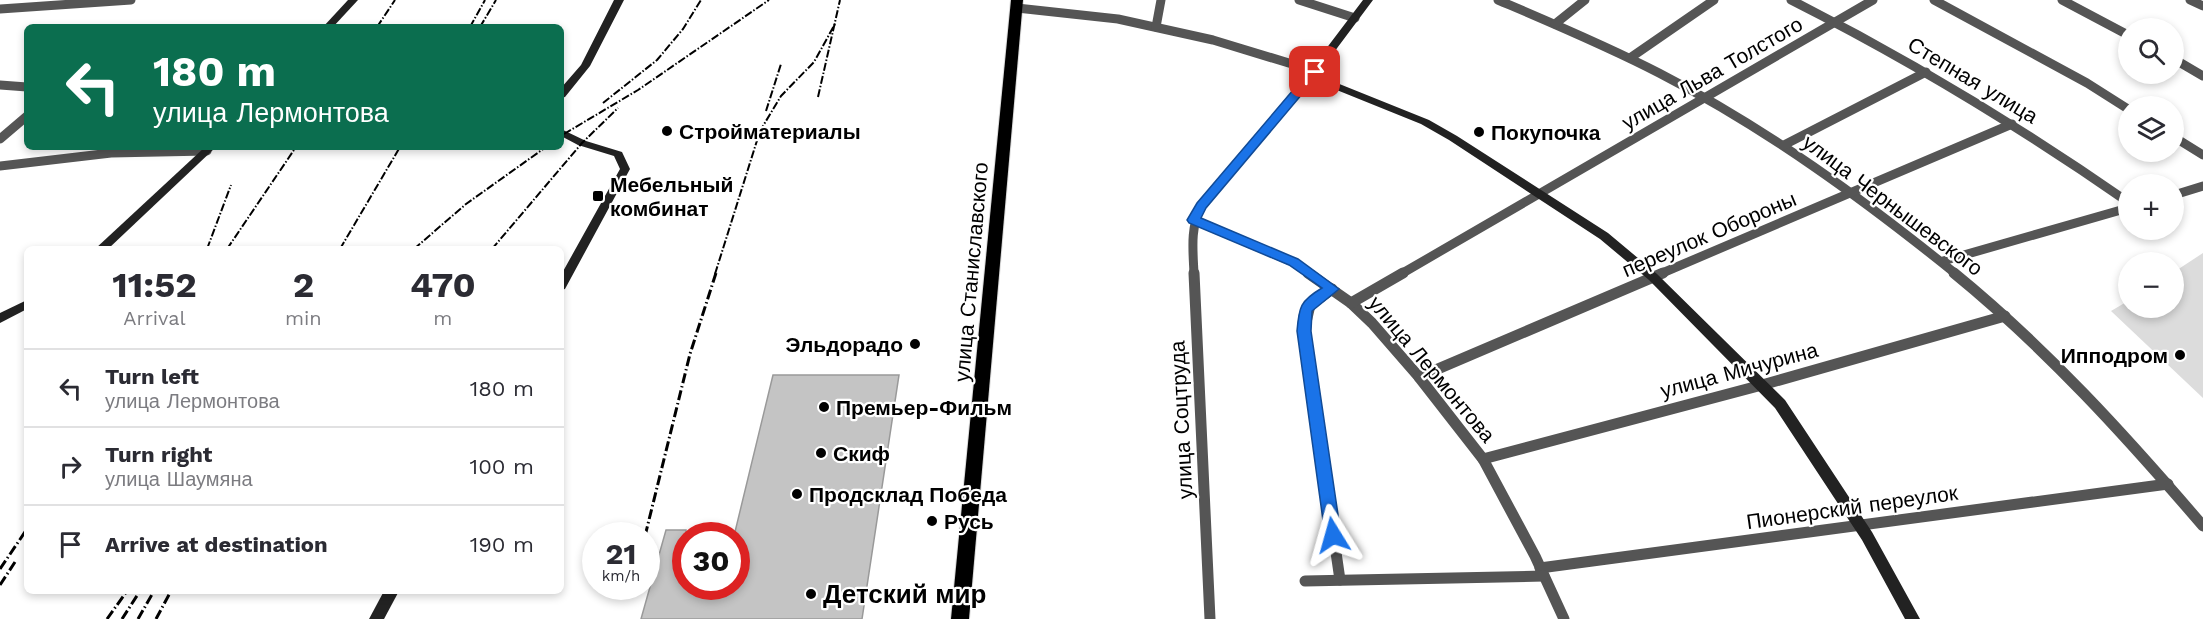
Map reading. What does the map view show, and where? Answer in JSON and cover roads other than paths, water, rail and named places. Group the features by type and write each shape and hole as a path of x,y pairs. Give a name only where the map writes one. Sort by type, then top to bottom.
{"main road":[{"name":"улица Станиславского","path":"960,619 1017,4"}],"street":[{"path":"0,9 131,0"},
{"path":"331,24 353,0"},
{"path":"564,91 585,66 618,0"},
{"path":"1156,27 1161,0"},
{"path":"1299,0 1355,18"},
{"path":"1194,220 1201,206 1313,74 1368,0"},
{"name":"улица Чернышевского","path":"1498,0 1630,58 1704,98 1784,146 1853,193 1943,261 2070,377 2168,484 2203,526"},
{"path":"1555,24 1585,0"},
{"path":"1630,58 1714,0"},
{"name":"Степная улица","path":"1791,0 1926,72 2012,124 2118,195"},
{"name":"улица Льва Толстого","path":"1351,303 1873,0"},
{"path":"1934,0 2118,103"},
{"path":"2062,0 2118,30"},
{"path":"2190,0 2203,6"},
{"path":"1017,4 1118,19 1213,40 1313,74 1425,122 1541,193 1604,236 1653,277 1780,404 1860,525 1913,619"},
{"path":"2184,65 2203,76"},
{"path":"1784,146 1926,72"},
{"path":"0,85 24,87"},
{"path":"0,139 24,119"},
{"name":"переулок Обороны","path":"1419,377 2012,124"},
{"path":"564,134 582,143 618,154 625,169 564,281"},
{"path":"2184,143 2203,155"},
{"path":"0,166 111,153 184,150"},
{"path":"104,246 208,150"},
{"path":"2184,192 2203,186"},
{"path":"1943,261 2118,211"},
{"name":"улица Лермонтова","path":"1194,220 1293,262 1351,303 1419,377 1483,459 1564,619"},
{"name":"улица Соцтруда","path":"1194,220 1192,233 1210,619"},
{"path":"1332,289 1314,300 1305,309 1304,331 1340,580"},
{"path":"1,318 24,306"},
{"name":"улица Мичурина","path":"1483,459 1762,385 2005,316"},
{"name":"Пионерский переулок","path":"1305,581 1542,572 1860,525 2168,484"},
{"path":"376,619 390,594"}],"railway":[{"path":"379,24 395,0"},
{"path":"472,24 485,0"},
{"path":"482,24 496,0"},
{"path":"603,103 657,60 683,29 701,0"},
{"path":"564,134 638,90 769,0"},
{"path":"834,25 840,0"},
{"path":"715,274 760,131 781,96 814,62 834,25"},
{"path":"818,97 834,25"},
{"path":"766,111 781,64"},
{"path":"495,246 582,143 618,108"},
{"path":"229,246 294,150"},
{"path":"342,246 398,150"},
{"path":"417,246 466,204 542,150"},
{"path":"208,246 231,185"},
{"path":"648,522 690,354 716,273"},
{"path":"0,569 24,533"},
{"path":"0,585 15,562"},
{"path":"107,619 125,594"},
{"path":"122,619 138,594"},
{"path":"138,619 152,594"},
{"path":"156,619 169,594"}],"place":[{"name":"Стройматериалы","path":"667,131"},
{"name":"Покупочка","path":"1479,132"},
{"name":"Мебельный комбинат","path":"598,196"},
{"name":"Эльдорадо","path":"915,344"},
{"name":"Ипподром","path":"2180,355"},
{"name":"Премьер-Фильм","path":"824,407"},
{"name":"Скиф","path":"821,453"},
{"name":"Продсклад Победа","path":"797,494"},
{"name":"Русь","path":"932,521"},
{"name":"Детский мир","path":"811,594"}]}
